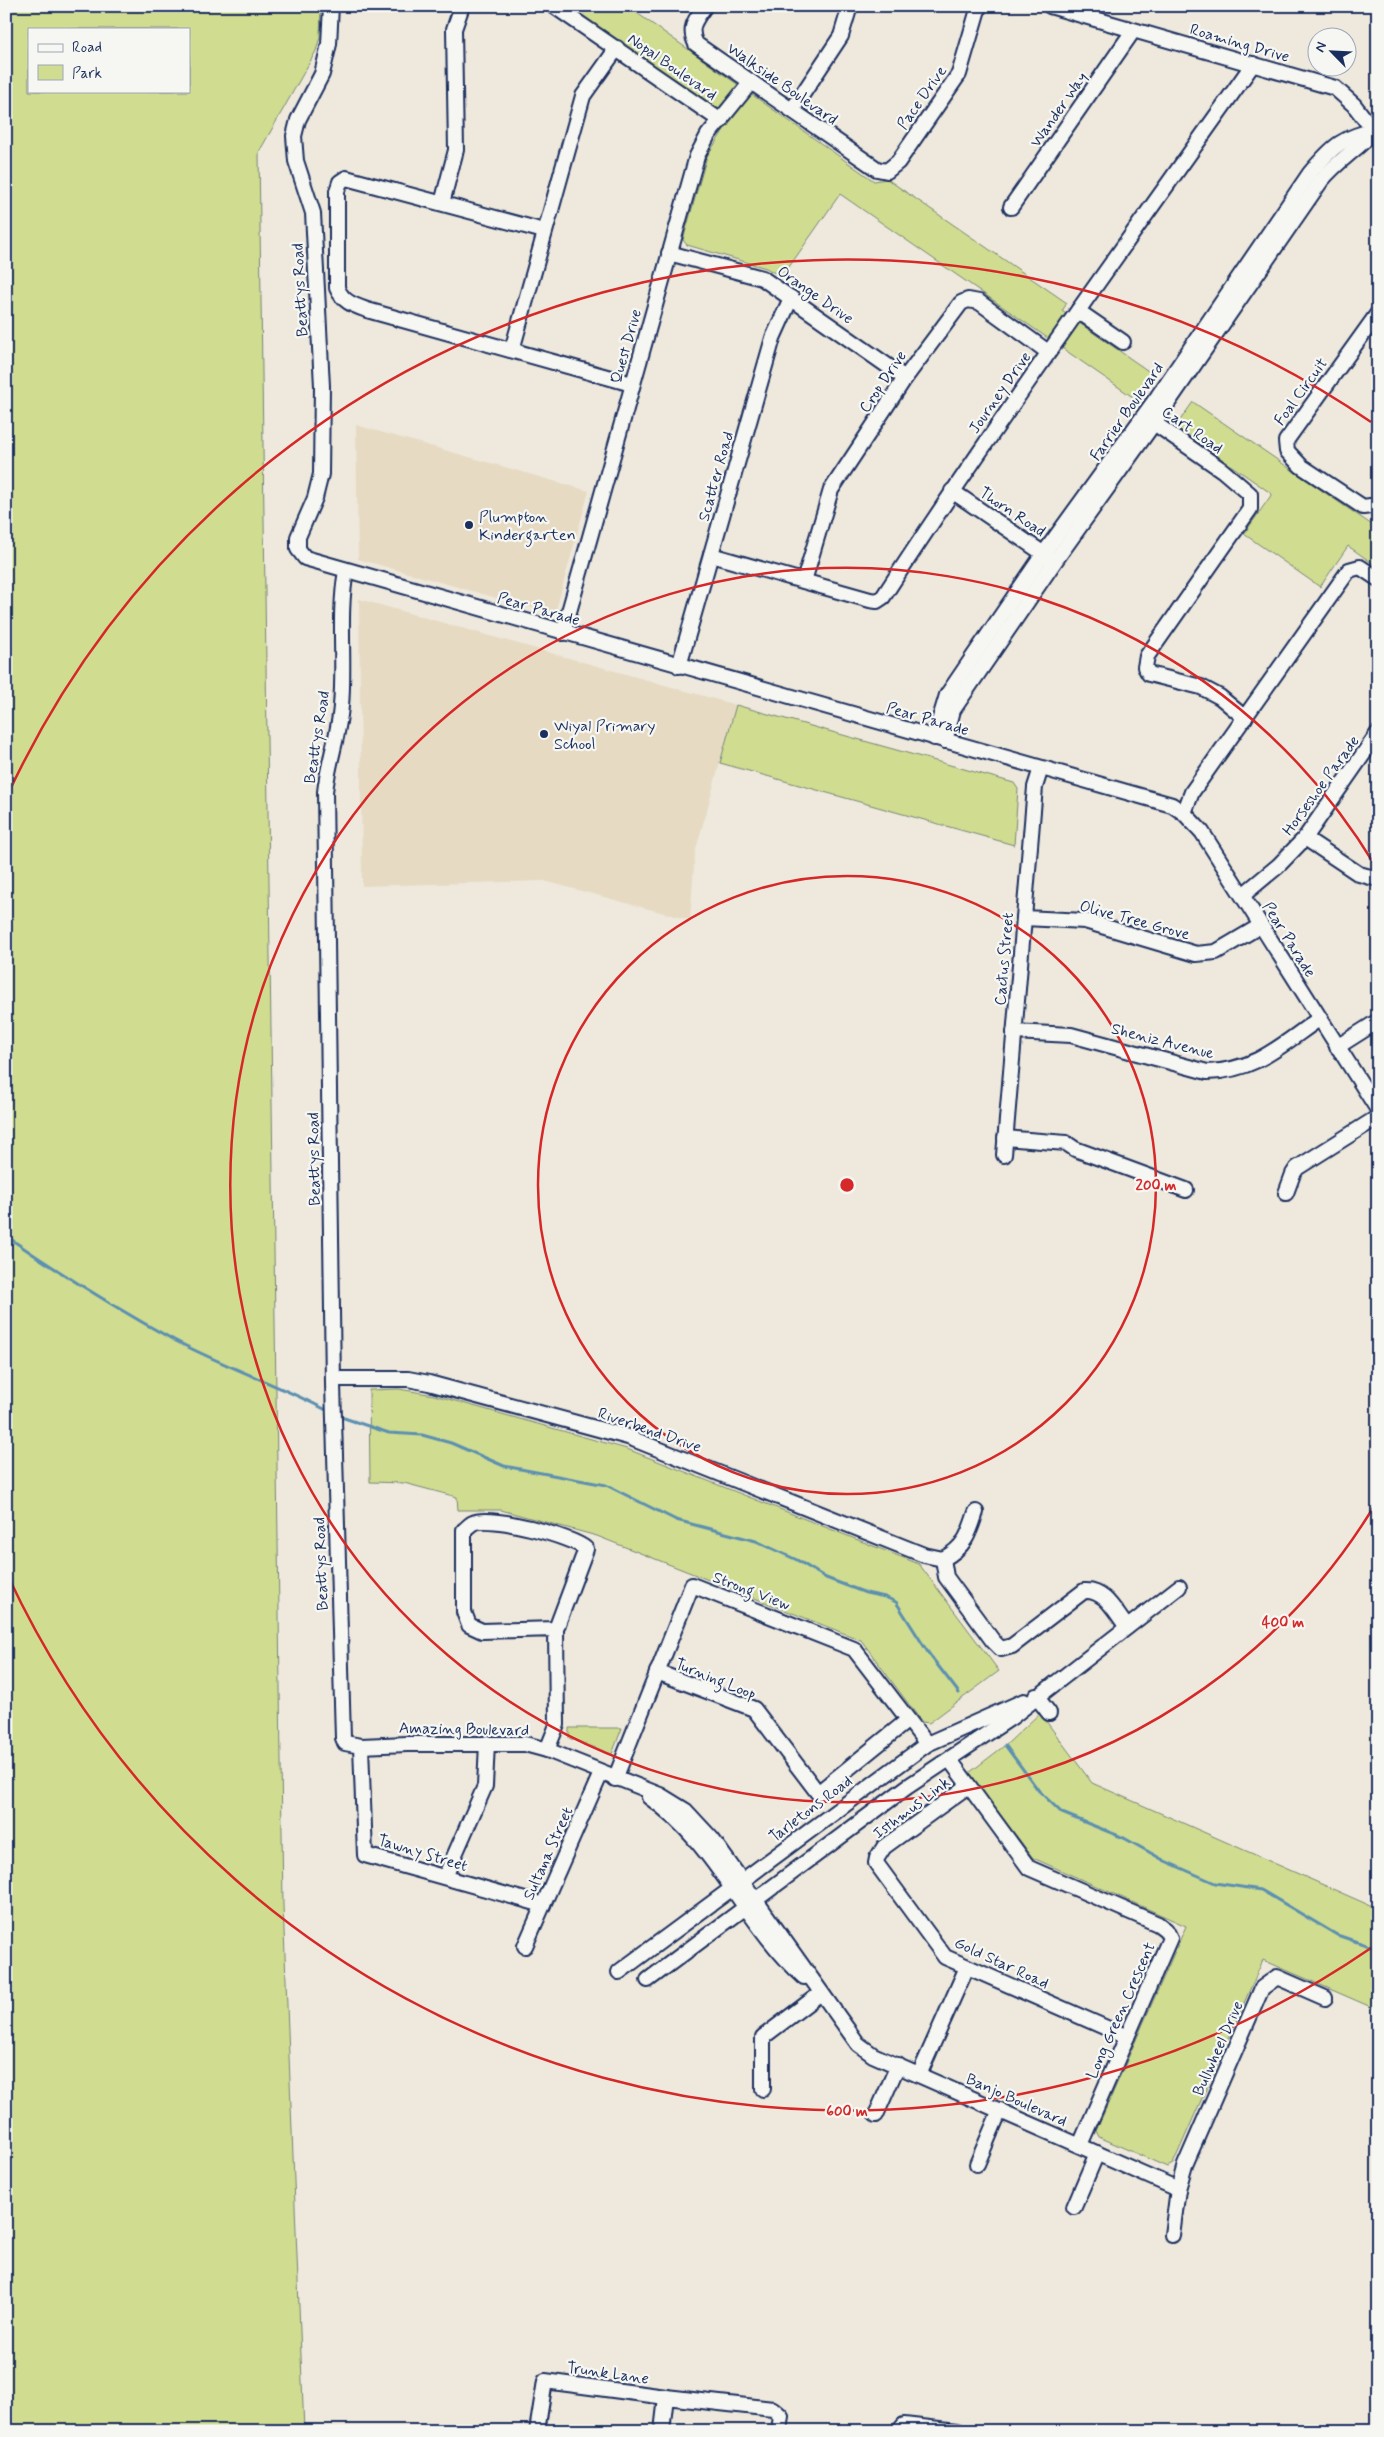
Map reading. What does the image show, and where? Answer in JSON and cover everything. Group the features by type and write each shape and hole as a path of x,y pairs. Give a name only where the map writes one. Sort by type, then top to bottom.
{"street":[{"name":"Beattys Road","path":"320,564 305,558 298,549 298,537 315,498 321,474 322,386 312,213 296,161 294,136 298,120 322,74 329,44 331,6"},
{"path":"442,203 456,150 454,29 462,6"},
{"name":"Nopal Boulevard","path":"554,6 721,121"},
{"name":"Walkside Boulevard","path":"705,6 693,23 691,35 696,44 877,169 888,171"},
{"path":"792,110 841,36 850,6"},
{"name":"Pace Drive","path":"888,171 898,162 959,74 979,6"},
{"name":"Roaming Drive","path":"1050,6 1335,88 1354,105 1376,131"},
{"name":"Wander Way","path":"1011,207 1133,30"},
{"path":"512,350 583,96 617,48"},
{"name":"Journey Drive","path":"711,555 877,602 883,597 952,491 1048,352 1253,64"},
{"name":"Quest Drive","path":"563,633 697,156 708,135 751,82"},
{"name":"Farrier Boulevard","path":"939,740 947,696 1050,557 1321,181 1334,165 1376,131"},
{"path":"544,231 346,178 340,182 337,191 337,288 340,297 350,304 367,310 632,384"},
{"name":"Orange Drive","path":"669,253 755,275 792,298 905,378"},
{"name":"Scatter Road","path":"679,666 772,338 792,298"},
{"name":"Crop Drive","path":"804,580 831,490 905,378 956,307 968,300 979,302 1048,352"},
{"path":"1078,310 1123,342"},
{"name":"Foal Circuit","path":"1378,313 1286,441 1287,451 1301,466 1363,507 1378,505"},
{"name":"Cart Road","path":"1149,420 1222,470 1250,494 1250,509 1147,656 1145,667 1149,674 1201,687 1220,696 1244,718"},
{"name":"Thorn Road","path":"952,491 1050,557"},
{"name":"Pear Parade","path":"320,564 1172,805 1202,832 1378,1110"},
{"path":"1184,814 1192,792 1348,570 1360,567 1378,579"},
{"name":"Beattys Road","path":"346,571 342,593 341,707 330,756 325,792 333,1378 343,1738 355,1746"},
{"name":"Horseshoe Parade","path":"1243,895 1278,866 1305,838 1378,733"},
{"name":"Cactus Street","path":"1004,1155 1035,787 1041,768"},
{"path":"1305,838 1359,874 1378,879"},
{"name":"Olive Tree Grove","path":"1024,918 1085,921 1196,954 1216,952 1260,926"},
{"name":"Sheniz Avenue","path":"1014,1032 1071,1035 1207,1072 1223,1071 1250,1065 1319,1019"},
{"path":"1337,1047 1378,1022"},
{"path":"1286,1193 1293,1174 1298,1168 1378,1117"},
{"path":"1005,1138 1066,1142 1075,1149 1186,1190"},
{"name":"Riverbend Drive","path":"333,1378 408,1379 429,1383 628,1436 924,1555 943,1559"},
{"path":"976,1512 969,1533 957,1551 943,1559 946,1578 1001,1649 1012,1646 1084,1592 1093,1591 1100,1594 1127,1627"},
{"path":"547,1750 557,1725 556,1629 586,1549 572,1540 504,1521 474,1522 464,1530 464,1612 469,1624 482,1631 550,1627 556,1629"},
{"name":"Strong View","path":"616,1779 692,1585 854,1649 927,1744"},
{"name":"Tarletons Road","path":"619,1972 743,1895 950,1760 1012,1717 1036,1696 1179,1587"},
{"name":"Turning Loop","path":"657,1672 754,1709 818,1793 908,1720"},
{"path":"1036,1696 1049,1712"},
{"name":"Tarletons Road","path":"648,1980 743,1895 927,1744 1036,1696"},
{"path":"445,1877 485,1786 487,1743"},
{"name":"Amazing Boulevard","path":"355,1746 487,1743 525,1744 547,1750 660,1795 686,1811 712,1839 743,1895"},
{"name":"Tawny Street","path":"355,1746 365,1855 544,1905"},
{"name":"Long Green Crescent","path":"950,1760 1029,1868 1158,1924 1166,1930 1170,1938 1080,2145"},
{"name":"Sultana Street","path":"525,1946 601,1773"},
{"name":"Isthmus Link","path":"876,1858 884,1847 968,1786"},
{"name":"Gold Star Road","path":"876,1858 876,1863 945,1957 1127,2037"},
{"name":"Banjo Boulevard","path":"743,1895 769,1942 821,1993 858,2044 873,2055 1178,2189"},
{"path":"919,2074 967,1967"},
{"name":"Bullwheel Drive","path":"1178,2189 1185,2164 1262,1988 1277,1977 1325,1998"},
{"path":"763,2089 763,2037 821,1993"},
{"path":"876,2115 898,2065"},
{"path":"977,2164 1000,2110"},
{"path":"1074,2207 1097,2153"},
{"path":"1172,2236 1178,2189"},
{"name":"Trunk Lane","path":"537,2431 545,2381 773,2409 781,2416 779,2431"},
{"path":"662,2431 666,2397"},
{"path":"899,2431 904,2424 957,2431"}],"shaded area":[{"name":"Plumpton Kindergarten","path":"356,425 589,491 556,610 550,613 358,559"},
{"name":"Wiyal Primary School","path":"359,599 736,705 695,853 690,920 544,881 362,886"}],"green space":[{"path":"6,6 321,6 320,37 316,51 259,152 283,1905 304,2431 6,2431"},
{"path":"554,6 627,6 874,181 887,179 1067,303 1062,311 1154,375 1137,400 840,194 782,277 766,268 687,245 683,240 707,156 727,125"},
{"path":"1193,402 1378,529 1378,567 1348,546 1320,587 1244,534 1272,494 1179,429 1178,423"},
{"path":"736,705 1014,783 1018,789 1014,845 720,763"},
{"path":"399,1389 434,1395 627,1449 919,1564 999,1671 929,1723 922,1722 861,1640 597,1536 501,1510 458,1510 457,1497 404,1483 370,1482 369,1390"},
{"path":"1040,1713 1092,1783 1378,1909 1378,2010 1263,1960 1173,2164 1167,2167 1099,2137 1096,2131 1186,1926 1033,1858 969,1773 1008,1743"},
{"path":"569,1728 622,1728 612,1754 569,1738"}],"waterway":[{"path":"6,1236 47,1264 174,1340 330,1412"},
{"path":"338,1416 389,1433 422,1435 451,1443 504,1466 606,1485 676,1520 756,1541 797,1560 826,1578 866,1593 885,1597 896,1602 929,1654 959,1693"},
{"path":"1005,1745 1039,1791 1062,1813 1124,1838 1165,1861 1215,1883 1261,1890 1337,1935 1378,1949"}],"place":[{"name":"Plumpton Kindergarten","path":"469,525"},
{"name":"Wiyal Primary School","path":"544,734"}]}
